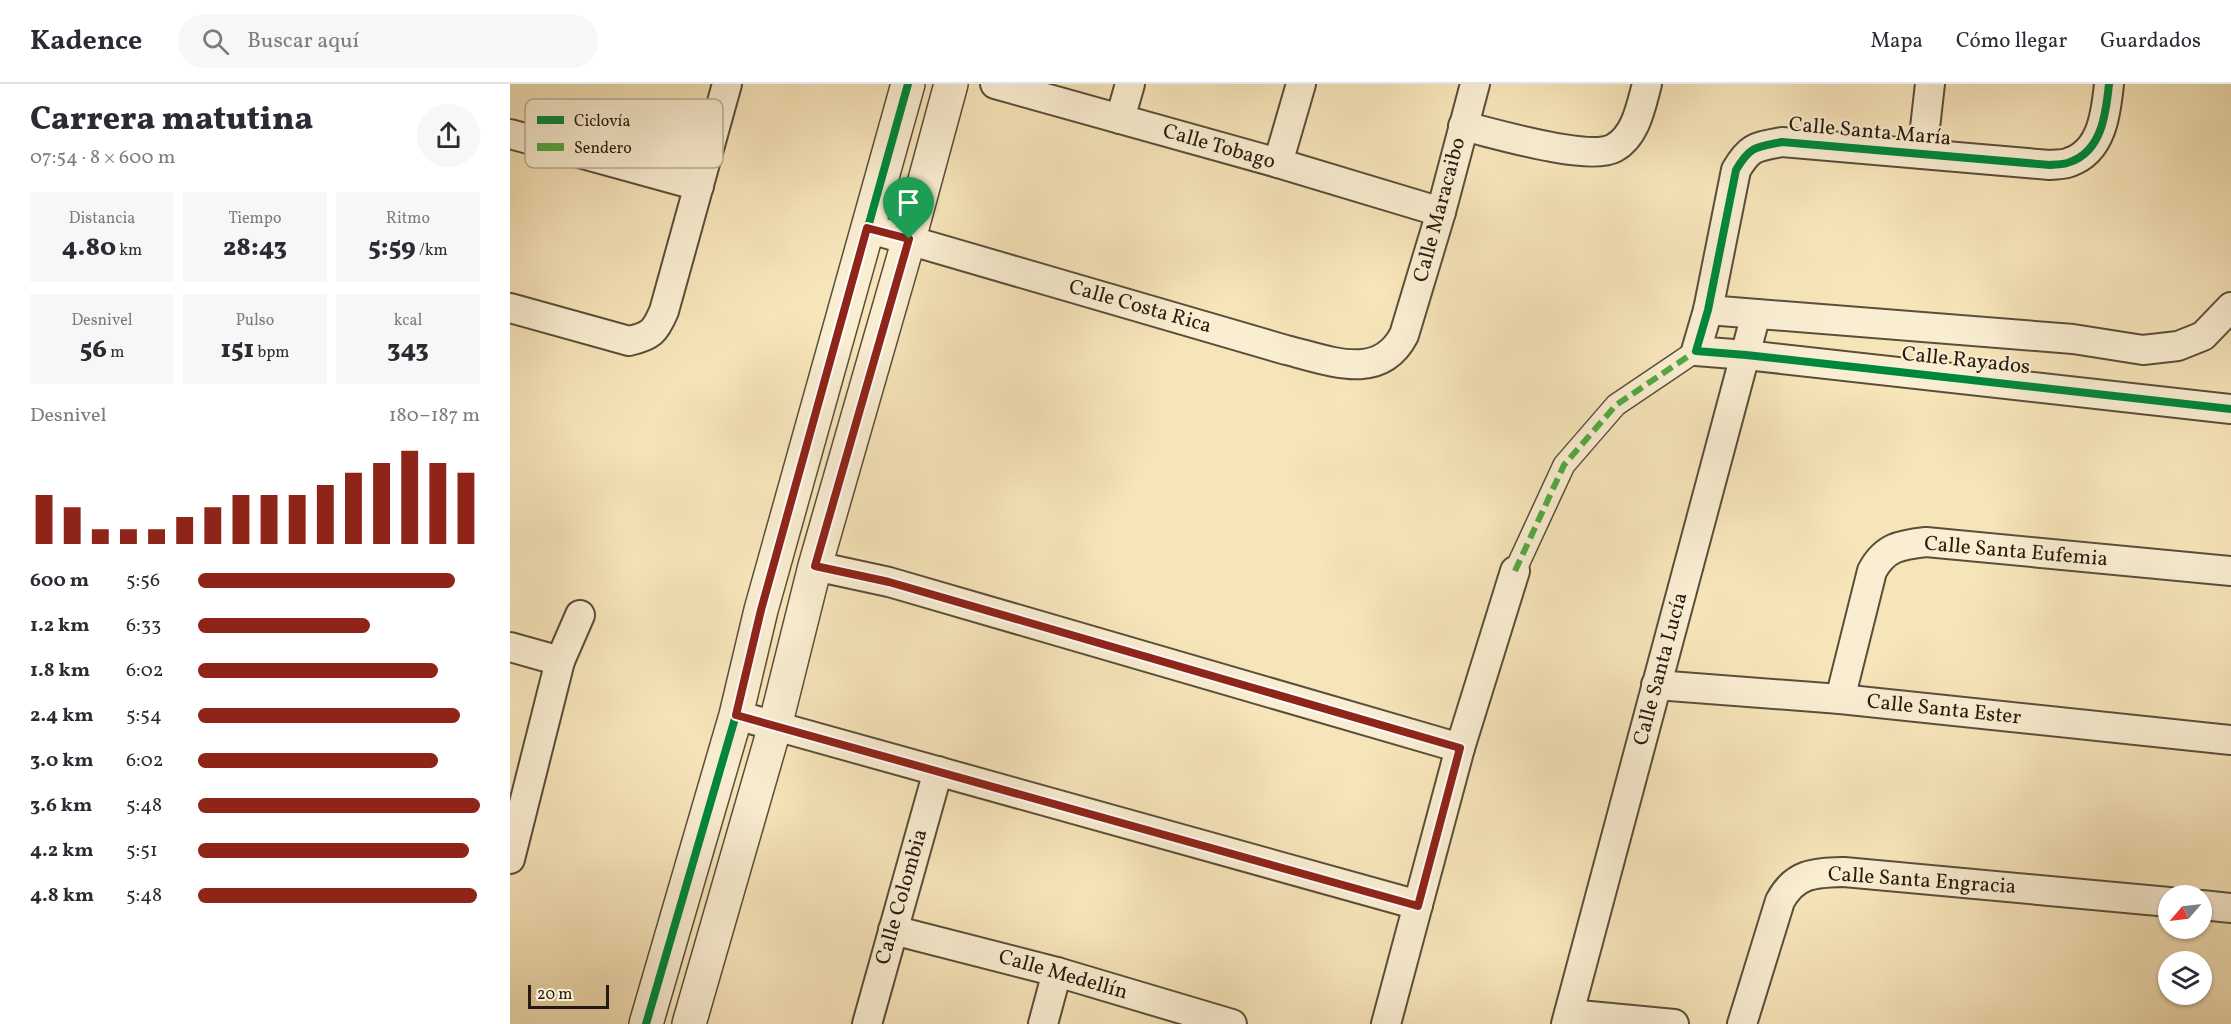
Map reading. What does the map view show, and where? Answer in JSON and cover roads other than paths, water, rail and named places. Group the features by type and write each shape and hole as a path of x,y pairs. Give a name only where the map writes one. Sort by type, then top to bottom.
{"street":[{"path":"723,99 727,84"},
{"path":"646,1024 736,715 761,610 908,84"},
{"path":"689,1024 775,726 815,566 951,84"},
{"name":"Calle Tobago","path":"995,84 1278,163 1441,212"},
{"path":"1120,119 1130,84"},
{"path":"1278,163 1301,84"},
{"name":"Calle Maracaibo","path":"1404,335 1441,212 1475,84"},
{"path":"1463,126 1579,153 1601,153 1615,148 1630,133 1638,116 1647,84"},
{"path":"1922,154 1930,84"},
{"name":"Calle Santa María","path":"1696,351 1708,310 1736,170 1742,158 1752,149 1782,142 2050,165 2070,162 2087,152 2097,136 2106,116 2109,84"},
{"path":"510,134 525,138"},
{"path":"634,168 699,186"},
{"path":"510,308 629,341 647,337 658,325 664,311 704,168"},
{"name":"Calle Costa Rica","path":"867,228 1286,350 1341,363 1372,363 1386,358 1398,348 1404,335"},
{"name":"Calle Rayados","path":"1708,310 2073,339 2143,350 2178,346 2203,336 2231,307"},
{"name":"Calle Santa Lucía","path":"1568,1019 1756,314"},
{"path":"1386,1024 1460,748 1515,571 1564,465 1616,405 1696,351"},
{"name":"Calle Rayados","path":"1696,351 2231,409"},
{"name":"Calle Santa Eufemia","path":"1840,699 1872,571 1879,558 1890,550 1905,544 1926,542 2231,572"},
{"path":"815,566 889,582 1460,748"},
{"path":"510,859 515,822 560,661 580,615"},
{"path":"510,647 560,661"},
{"name":"Calle Santa Ester","path":"1656,685 1840,699 2231,740"},
{"path":"736,715 1418,906"},
{"name":"Calle Colombia","path":"867,1024 938,771"},
{"name":"Calle Santa Engracia","path":"1742,1024 1779,901 1786,889 1795,881 1808,875 1844,872 2158,901"},
{"path":"2212,906 2231,908"},
{"name":"Calle Medellín","path":"893,930 1057,972 1220,1022"},
{"path":"1043,1024 1057,972"},
{"path":"1568,1019 1674,1024"}]}
